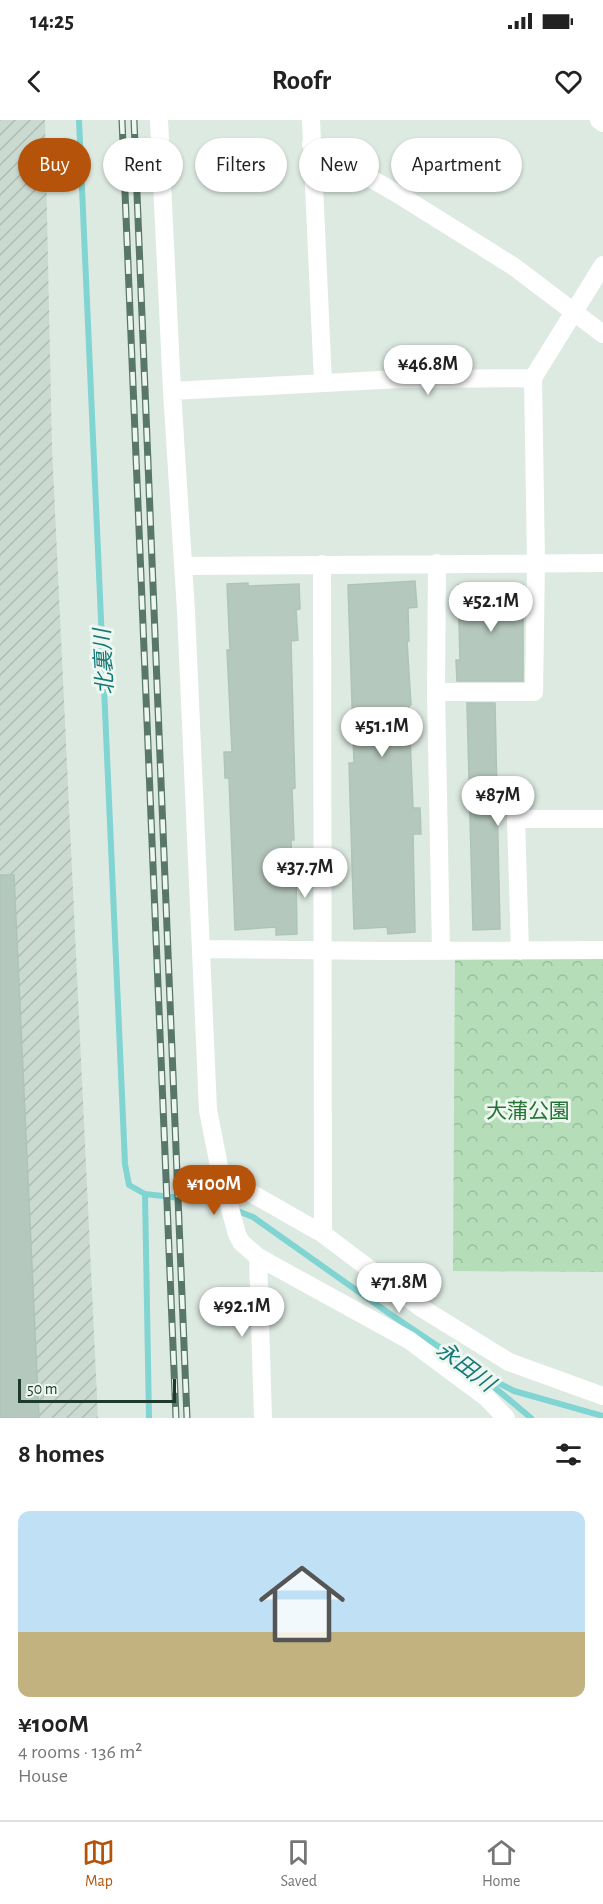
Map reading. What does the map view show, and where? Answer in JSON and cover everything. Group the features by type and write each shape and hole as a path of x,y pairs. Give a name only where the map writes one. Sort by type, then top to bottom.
{"street":[{"path":"159,120 183,566 208,1110 223,1182 237,1234 241,1242 258,1257 409,1340 487,1398 507,1418"},
{"path":"311,120 311,138"},
{"path":"379,183 504,260 603,334"},
{"path":"313,192 323,383"},
{"path":"436,692 534,692 536,563 533,378 603,265"},
{"path":"172,391 399,379 533,378"},
{"path":"437,563 436,692 441,951"},
{"path":"183,566 603,563"},
{"path":"322,564 323,1234"},
{"path":"520,951 516,819 603,819"},
{"path":"201,949 603,950"},
{"path":"223,1182 323,1234 420,1307 510,1362 603,1396"},
{"path":"258,1257 263,1418"}],"shaded area":[{"path":"0,120 45,120 45,138 18,138 18,192 47,192 52,448 98,1418 0,1418"}],"green space":[{"name":"大蒲公園","path":"603,950 603,1272 453,1271 455,951"}],"building":[{"path":"415,581 417,607 408,608 409,641 407,641 413,808 420,808 421,834 413,834 415,932 388,934 387,927 354,929 349,763 354,763 348,585"},
{"path":"248,583 248,586 299,584 300,609 296,610 298,640 291,641 295,788 292,789 294,840 291,840 292,876 296,876 297,934 276,935 276,927 235,930 229,778 225,778 224,752 232,752 227,650 230,650 227,584"},
{"path":"485,584 485,587 523,585 523,681 457,681 456,660 460,660 458,585"},
{"path":"467,703 495,703 500,929 473,930"},
{"path":"0,875 14,875 39,1418 0,1418"}],"waterway":[{"name":"北裏川","path":"79,120 125,1164 129,1185 145,1194 216,1202 225,1206"},
{"path":"145,1194 149,1418"},
{"name":"永田川","path":"235,1210 253,1217 475,1371 531,1418"},
{"path":"485,1376 514,1391 603,1416"}],"railway":[{"path":"122,120 176,1418"},
{"path":"134,120 187,1418"}]}
